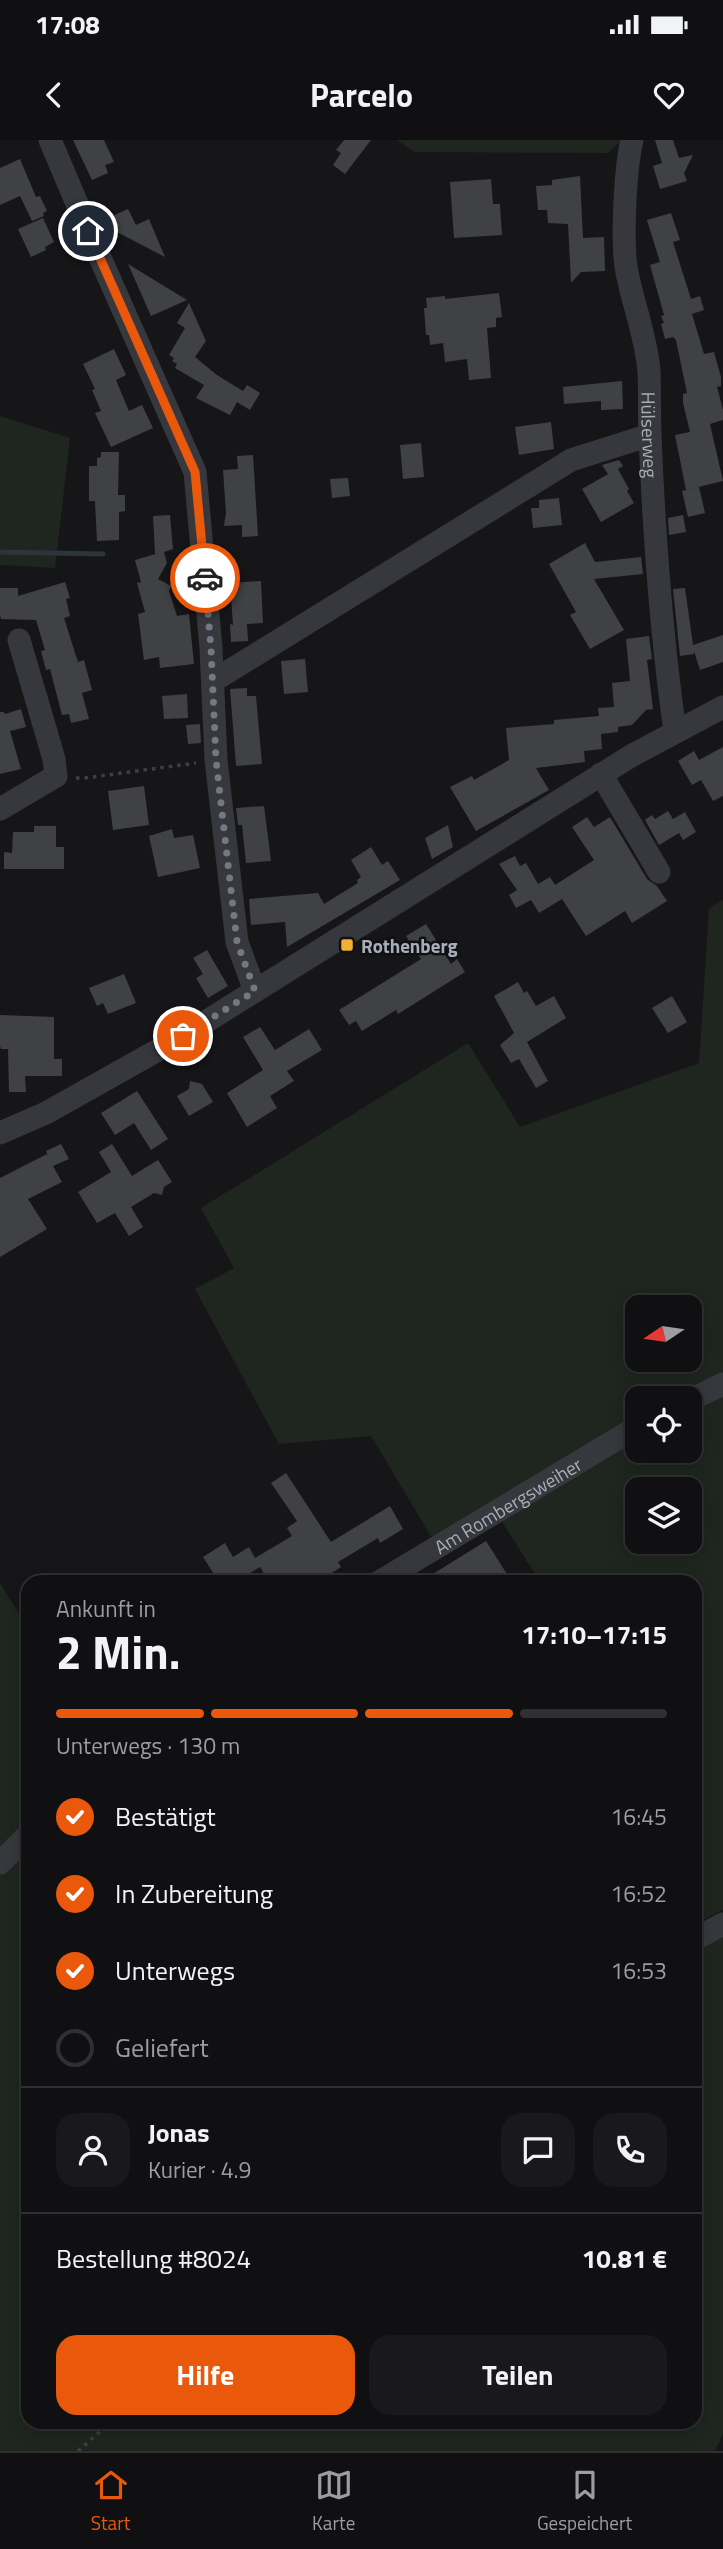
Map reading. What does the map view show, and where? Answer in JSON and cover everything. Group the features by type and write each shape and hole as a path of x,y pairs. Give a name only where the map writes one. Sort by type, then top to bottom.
{"street":[{"path":"50,140 195,472 216,760 237,942 255,991"},
{"name":"Hülserweg","path":"632,140 628,158 626,266 645,338 649,372 650,435 663,645 675,731"},
{"path":"212,681 571,460 650,435"},
{"path":"0,809 56,776 54,759 19,640"},
{"path":"0,1133 46,1113 183,1036 601,774 723,707"},
{"path":"601,774 659,872"},
{"path":"702,1394 723,1384"},
{"name":"Am Rombergsweiher","path":"391,1575 625,1434"},
{"path":"0,1863 21,1842"},
{"path":"702,1935 723,1924"}],"path":[{"path":"56,776 85,778 216,760"},
{"path":"78,2451 103,2429"}],"shaded area":[{"path":"397,140 622,140 608,153 414,152"},
{"path":"0,416 70,438 55,568 0,565"},
{"path":"723,900 723,1374 694,1386 625,1386 625,1426 432,1538 371,1436 279,1444 195,1289 234,1268 201,1208 468,1043 520,1127 699,1063 709,908"},
{"path":"723,1392 723,1910 702,1920 702,1575 536,1575 499,1517 625,1443 625,1463 702,1463 702,1402"},
{"path":"0,1583 21,1616 21,1830 0,1852"},
{"path":"21,1854 21,2429 702,2429 702,1946 723,1935 723,2434 715,2451 0,2451 0,1875"}],"building":[{"path":"73,140 104,140 114,162 105,165 108,173 92,180"},
{"path":"344,140 371,140 345,174 333,165 341,153 336,150"},
{"path":"655,140 673,140 679,158 693,155 684,173 687,181 660,189 653,166 662,163"},
{"path":"20,159 36,197 40,196 47,211 43,213 44,216 32,221 20,196 0,205 0,168"},
{"path":"580,176 583,238 604,237 605,271 581,272 571,283 568,224 548,223 547,210 538,210 536,186 552,185 552,180"},
{"path":"491,179 493,204 500,204 502,235 454,238 450,182"},
{"path":"128,209 136,225 149,219 165,257 113,230 108,218"},
{"path":"671,213 680,240 673,242 691,299 700,296 704,310 692,314 704,354 714,352 721,377 721,386 717,387 723,410 723,420 710,424 723,481 686,490 675,435 690,432 683,403 683,394 687,393 676,340 673,337 665,339 661,324 664,323 661,316 664,315 650,265 660,262 647,220"},
{"path":"43,218 54,242 45,247 46,250 31,257 18,229"},
{"path":"128,264 187,300 151,316"},
{"path":"499,293 502,317 496,318 496,327 487,328 491,378 469,380 467,359 445,362 443,343 430,345 429,335 426,335 426,298 445,296 445,299"},
{"path":"189,303 206,341 195,357 243,391 247,385 260,393 250,410 237,402 230,415 196,398 204,385 175,368 177,364 169,355 185,328 177,323"},
{"path":"114,349 126,375 116,380 129,411 142,405 153,428 111,447 95,413 101,411 92,390 95,389 83,364"},
{"path":"622,381 623,409 601,410 601,401 564,404 563,387"},
{"path":"551,422 554,449 519,455 515,427"},
{"path":"421,443 424,477 403,479 400,445"},
{"path":"101,452 119,452 118,495 125,495 125,511 119,512 119,540 97,541 95,501 89,501 89,466 97,466 97,458 101,457"},
{"path":"253,455 258,536 242,537 242,525 224,526 226,513 223,470 238,469 237,456"},
{"path":"619,460 623,466 618,469 634,503 601,522 582,489 608,474 602,465"},
{"path":"348,478 350,496 332,498 330,479"},
{"path":"699,487 705,513 688,517 682,491"},
{"path":"559,498 562,525 533,528 531,508 539,508 539,500"},
{"path":"170,515 173,549 164,552 167,563 158,579 171,586 169,591 177,616 189,614 194,664 160,668 159,657 144,660 138,614 145,612 137,583 141,582 135,560 159,553 155,554 153,516"},
{"path":"683,515 686,532 669,535 668,518"},
{"path":"585,543 595,562 641,557 643,574 594,579 624,630 590,649 570,615 576,612 549,564"},
{"path":"261,581 263,623 247,624 248,641 231,642 230,624 233,625 230,583"},
{"path":"65,582 70,598 66,599 70,616 64,618 78,662 84,660 92,690 82,693 89,719 71,723 69,714 62,715 50,669 46,670 41,651 45,650 36,620 1,619 0,615 0,588 18,588 18,596"},
{"path":"685,588 693,645 723,635 723,662 700,670 694,651 694,654 680,656 673,589"},
{"path":"649,636 652,659 647,660 653,709 646,710 632,725 618,727 618,732 601,734 602,749 584,751 585,762 536,768 549,790 476,831 450,787 472,776 474,780 509,760 506,728 554,724 554,720 599,716 598,708 614,707 612,683 630,681 626,639"},
{"path":"305,659 308,692 284,694 281,661"},
{"path":"247,688 247,696 256,696 262,764 236,766 230,689"},
{"path":"187,694 188,718 164,719 162,696"},
{"path":"21,709 26,727 10,731 21,769 0,774 0,712 5,714"},
{"path":"200,724 201,743 188,744 186,725"},
{"path":"723,747 723,796 713,801 701,780 692,785 678,761 694,751 699,760"},
{"path":"144,786 149,825 113,830 108,791"},
{"path":"264,806 271,861 246,863 242,825 238,825 236,808"},
{"path":"668,811 673,819 685,812 696,832 683,840 679,833 659,845 645,820 652,815 655,819"},
{"path":"587,817 594,827 610,817 647,879 657,886 667,901 632,923 625,911 586,936 562,899 539,913 531,900 516,908 509,895 517,890 499,864 515,856 520,866 526,863 538,884 550,877 555,885 594,860 572,827"},
{"path":"448,825 453,847 432,859 425,838"},
{"path":"34,826 56,826 56,847 64,847 64,869 4,869 4,852 12,853 13,832 34,832"},
{"path":"172,829 174,838 193,835 200,868 158,877 149,836"},
{"path":"371,847 382,865 388,861 400,880 287,947 285,922 251,925 249,899 318,893 324,904 358,883 357,880 361,877 351,860"},
{"path":"426,924 451,964 457,959 465,972 398,1014 396,1010 362,1031 356,1021 349,1025 339,1010 421,959 406,936"},
{"path":"207,950 228,986 208,998 196,978 203,974 193,958"},
{"path":"124,974 136,1003 108,1014 103,1003 97,1006 89,988"},
{"path":"518,982 536,1006 554,996 566,1018 527,1042 548,1081 536,1088 519,1059 511,1063 500,1045 514,1033 494,996"},
{"path":"672,996 687,1022 668,1033 652,1008"},
{"path":"0,1015 54,1017 54,1059 62,1059 62,1076 25,1076 26,1092 9,1092 8,1049 1,1049 0,1046"},
{"path":"260,1027 275,1050 309,1029 322,1050 287,1071 294,1081 270,1096 277,1108 247,1127 227,1093 263,1070 243,1037"},
{"path":"190,1081 202,1084 213,1102 189,1116 177,1096 189,1089"},
{"path":"137,1091 168,1139 151,1150 134,1123 115,1135 101,1113"},
{"path":"61,1144 69,1159 53,1166 62,1182 28,1199 47,1229 0,1257 0,1178 47,1154 49,1158 46,1151"},
{"path":"112,1144 132,1176 158,1160 172,1182 164,1187 162,1195 154,1193 131,1207 143,1227 129,1236 115,1213 97,1223 78,1192 111,1172 99,1152"},
{"path":"286,1473 331,1542 390,1506 403,1529 380,1543 378,1538 338,1562 341,1567 329,1575 265,1575 260,1567 247,1575 215,1575 203,1557 225,1543 233,1557 249,1547 255,1558 292,1536 287,1528 297,1521 271,1483"},
{"path":"486,1541 508,1575 490,1573 431,1575"}],"waterway":[{"path":"0,552 103,554"}],"way so far":[{"path":"183,1036 255,991 237,942 216,760 205,578"}],"place":[{"name":"Rothenberg","path":"347,945"}],"route":[{"path":"88,231 195,472 205,578"}]}
